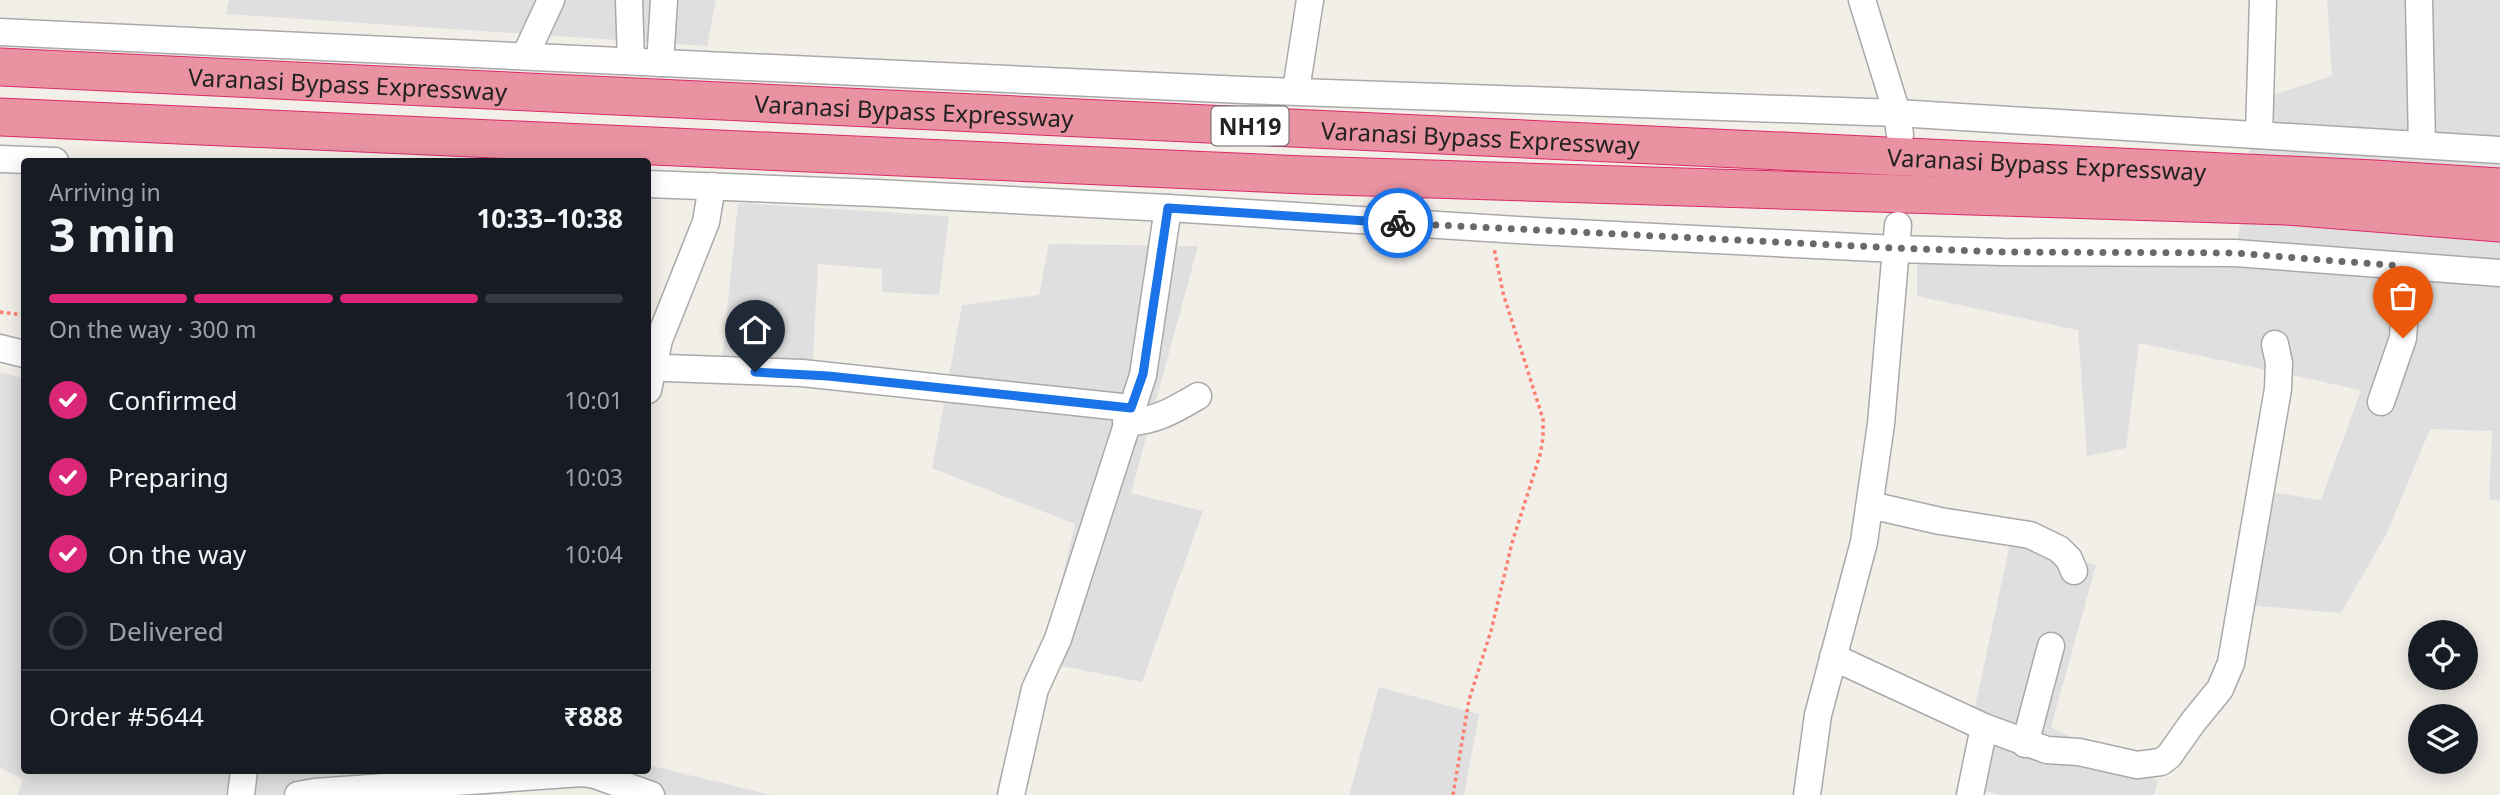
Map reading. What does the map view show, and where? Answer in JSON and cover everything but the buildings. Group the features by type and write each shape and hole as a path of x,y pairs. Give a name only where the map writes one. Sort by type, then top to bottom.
{"highway":[{"name":"Varanasi Bypass Expressway","path":"0,67 2500,187"},
{"name":"Varanasi Bypass Expressway","path":"0,117 1276,173 2286,205 2500,223"}],"street":[{"path":"525,56 551,0"},
{"path":"629,0 631,61"},
{"path":"660,63 664,0"},
{"path":"1296,90 1310,0"},
{"path":"1862,0 1898,124"},
{"path":"2259,135 2263,0"},
{"path":"2419,0 2422,145"},
{"path":"0,32 1296,90 1898,124 2259,135 2500,150"},
{"path":"0,159 21,160"},
{"path":"651,184 1168,208 1494,229 1897,237 2003,252 2235,253 2500,274"},
{"path":"651,373 659,340 706,222 712,186"},
{"path":"1011,795 1035,689 1058,639 1143,374 1168,208"},
{"path":"1807,795 1818,715 1864,542 1870,505 1881,424 1897,237"},
{"path":"2381,402 2403,338 2404,323 2399,299 2401,266"},
{"path":"1833,657 2025,744 2137,765 2161,762 2169,756 2227,678 2278,389 2279,363 2275,345"},
{"path":"0,348 21,353"},
{"path":"651,376 666,368 802,373 1129,415 1148,420 1176,409 1198,396"},
{"path":"1870,505 1940,521 2030,536 2059,549 2069,559 2074,571"},
{"path":"2025,744 2051,646"},
{"path":"1970,795 1984,727"},
{"path":"241,795 244,774"},
{"path":"298,795 525,774"},
{"path":"591,774 651,795"}],"path":[{"path":"1453,795 1469,700 1491,631 1512,543 1540,456 1543,438 1543,419 1499,279 1494,229"},
{"path":"0,312 21,316"}],"shaded area":[{"path":"229,0 716,0 707,46 226,14"},
{"path":"2327,0 2500,0 2500,501 2489,499 2492,431 2430,429 2387,533 2341,613 2233,604 2266,491 2321,500 2361,390 2139,343 2126,448 2087,456 2078,330 1917,296 1917,251 2234,268 2256,100 2332,76"},
{"path":"738,203 949,216 939,295 882,292 882,269 818,264 813,359 722,361"},
{"path":"1049,244 1198,246 1131,493 1203,511 1142,682 1042,662 1075,524 932,468 962,305 1039,295"},
{"path":"0,373 21,377 21,774 494,774 492,795 17,795 23,779 0,768"},
{"path":"2011,539 2096,565 2051,727 2158,781 2154,795 1998,795 1959,782"},
{"path":"1379,687 1479,714 1464,795 1349,795"},
{"path":"651,766 771,795 627,795 629,774 651,774"}],"way so far":[{"path":"1398,223 2003,252 2235,253 2401,266 2399,299 2404,323 2403,338"}],"route":[{"path":"755,372 802,373 1131,408 1143,374 1168,208 1398,223"}]}
